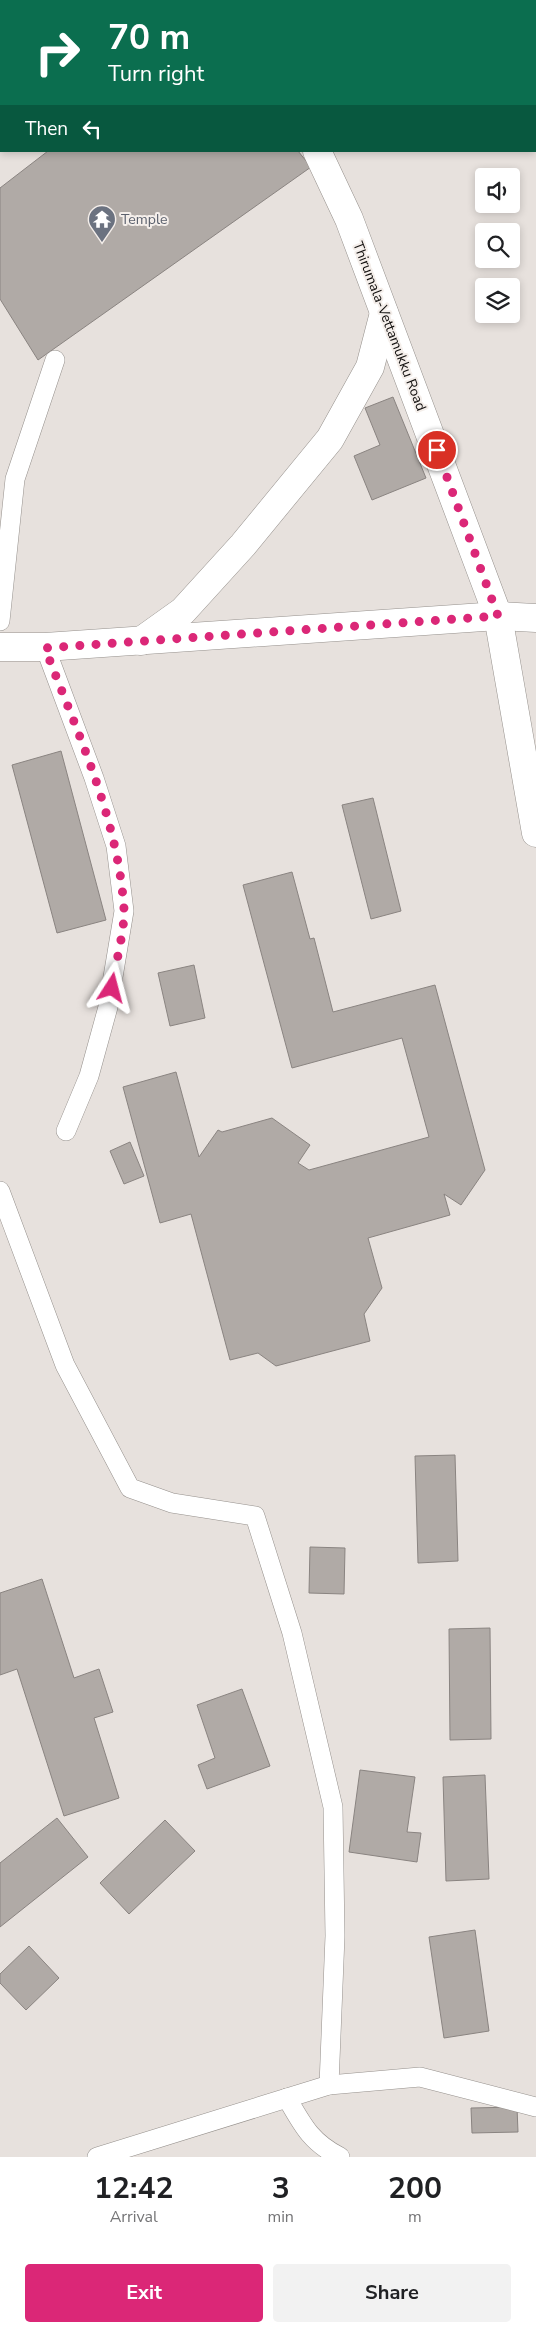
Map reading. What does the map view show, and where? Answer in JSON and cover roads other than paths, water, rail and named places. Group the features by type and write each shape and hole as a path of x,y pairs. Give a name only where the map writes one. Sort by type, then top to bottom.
{"main road":[{"name":"Thirumala-Vettamukku Road","path":"318,152 349,219 498,616 536,834"},
{"path":"141,641 183,611 243,545 330,439 370,367 384,313"},
{"path":"0,647 45,648 498,616 536,618"}],"lane":[{"path":"0,621 15,479 55,360"},
{"path":"45,648 94,778 116,846 124,911 108,1007 89,1076 66,1130"},
{"path":"0,1191 65,1366 130,1488 172,1503 255,1516 292,1633 333,1807 335,1936 329,2085"},
{"path":"97,2157 329,2085 420,2077 536,2107"},
{"path":"287,2098 306,2132 324,2153 340,2157"}],"place":[{"name":"Temple","path":"102,243"}]}
